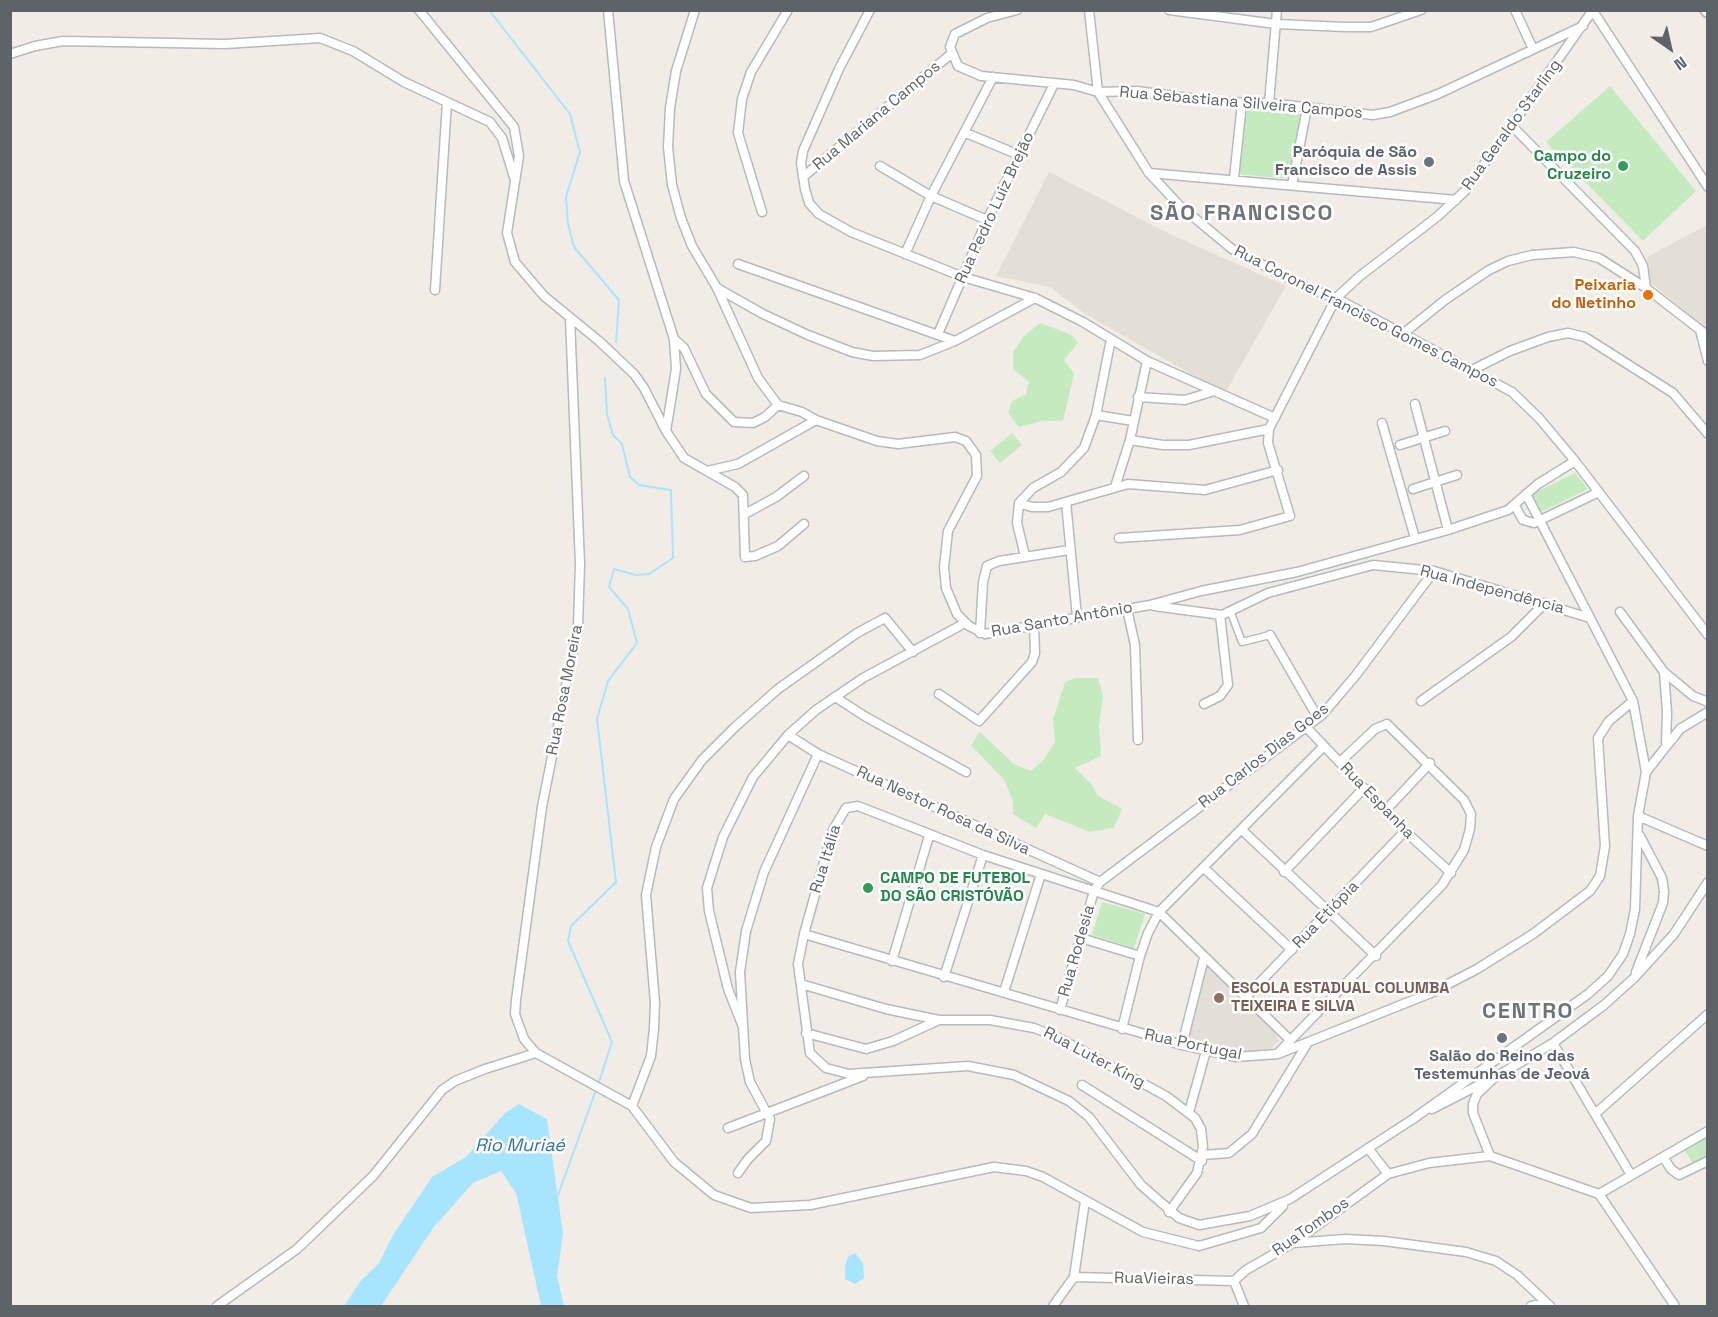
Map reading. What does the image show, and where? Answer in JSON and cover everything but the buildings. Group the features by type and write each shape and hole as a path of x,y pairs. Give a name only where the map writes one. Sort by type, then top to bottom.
{"street":[{"path":"419,10 514,128 519,156 507,233 515,262 544,296 600,341 634,374 684,458 741,492 745,514 745,557 778,546 804,524"},
{"path":"608,10 624,180 674,339 676,369 666,431"},
{"path":"695,10 676,71 670,108 668,147 672,186 681,218 692,246 717,288 758,378 777,405 802,412 816,420"},
{"path":"762,212 738,133 742,99 751,72 788,10"},
{"path":"870,10 810,130 802,157 802,177 809,203 819,214 851,232 963,278 1035,298 1147,361 1211,392 1275,418"},
{"path":"951,54 951,41 955,34 987,18 1017,10"},
{"name":"Rua Coronel Francisco Gomes Campos","path":"1089,10 1098,92 1149,173 1192,218 1232,249 1310,289 1336,298 1512,392 1524,402 1575,461 1707,635"},
{"path":"1169,10 1275,24 1371,27 1421,10"},
{"path":"1269,103 1277,10"},
{"path":"1515,10 1533,49"},
{"path":"1593,11 1707,187"},
{"name":"Rua Geraldo Starling","path":"1336,298 1349,285 1456,200 1513,127 1593,11"},
{"name":"Rua Sebastiana Silveira Campos","path":"951,54 958,66 970,74 1074,85 1098,92 1137,91 1366,114 1390,112 1438,94 1582,26"},
{"path":"10,54 35,46 70,40 225,44 320,38 353,51 404,82 490,122 496,128 515,180"},
{"name":"Rua Mariana Campos","path":"802,177 951,54"},
{"path":"905,254 993,77"},
{"name":"Rua Pedro Luiz Brejão","path":"938,334 987,220 1054,84"},
{"path":"435,290 447,102"},
{"path":"1234,178 1242,103"},
{"path":"1292,185 1307,108"},
{"path":"1513,127 1635,251 1643,266 1646,288"},
{"path":"966,133 1019,155"},
{"path":"880,166 932,196 987,220"},
{"path":"1149,173 1234,178 1456,200"},
{"path":"1404,333 1489,270 1508,261 1532,255 1574,252 1599,258 1646,288 1704,333 1707,357"},
{"path":"738,264 956,341"},
{"path":"717,288 763,314 852,352 873,356 913,355 956,341 1035,298"},
{"path":"1119,538 1240,530 1290,516 1268,443 1269,429 1336,298"},
{"name":"Rua Rosa Moreira","path":"536,1053 518,1026 516,1000 542,807 578,625 579,541 570,318"},
{"path":"1472,370 1510,351 1548,337 1568,333 1585,337 1673,393 1707,434"},
{"path":"674,339 684,348 706,394 734,422 753,423 765,417 777,405"},
{"path":"1025,556 1017,523 1019,503 1026,494 1061,472 1081,454 1095,415 1111,339"},
{"path":"1115,487 1130,440 1147,361"},
{"path":"1138,397 1185,400 1211,392"},
{"path":"1415,404 1448,530"},
{"path":"1095,415 1133,421"},
{"path":"707,471 738,464 816,420"},
{"name":"Rua Santo Antônio","path":"816,420 877,441 898,444 955,437 972,446 978,466 977,476 948,531 944,567 951,603 965,623 980,633 995,634 1150,605 1297,572 1498,515 1515,506"},
{"path":"1382,423 1415,538"},
{"path":"1130,440 1163,445 1189,445 1269,429"},
{"path":"1400,445 1445,431"},
{"path":"1575,461 1526,494 1515,506 1527,522 1539,521 1599,492"},
{"path":"1019,503 1039,508 1115,487 1141,484 1205,490 1278,470"},
{"path":"1413,489 1457,475"},
{"path":"745,514 776,497 804,476"},
{"path":"217,1306 297,1249 373,1176 442,1090 455,1081 485,1069 536,1053 622,1098 632,1106 674,1162 692,1179 714,1195 751,1208 810,1205 994,1167 1026,1171 1043,1177 1143,1232 1199,1246 1261,1228 1290,1200 1539,1032 1608,976 1623,954 1635,909 1638,816 1646,772 1633,701 1526,494"},
{"path":"1066,502 1077,617"},
{"path":"980,633 987,566 1025,556 1069,550"},
{"name":"Rua Independência","path":"1150,605 1220,615 1231,613 1268,593 1373,565 1434,571 1590,618"},
{"name":"Rua Carlos Dias Goes","path":"1094,891 1100,882 1328,710 1434,571"},
{"path":"1187,595 1188,611"},
{"path":"1421,701 1510,637 1545,603"},
{"path":"1127,609 1135,645 1138,740"},
{"path":"1620,612 1664,672 1693,696 1707,702"},
{"path":"1231,613 1242,642 1270,634 1318,718"},
{"path":"1204,704 1220,696 1228,685 1220,615"},
{"path":"632,1106 651,1056 653,1041 655,1003 646,895 656,847 674,799 702,760 735,727 778,689 857,633 885,618 913,652"},
{"path":"743,1027 732,1001 709,911 707,888 723,837 753,777 788,735 835,697 863,678 965,623"},
{"path":"939,694 979,721 1032,662 1035,653 1034,625"},
{"path":"1664,672 1667,712 1665,744"},
{"path":"835,697 966,772"},
{"name":"Rua Portugal","path":"804,934 944,977 1004,992 1060,1011 1182,1045 1248,1058 1278,1054 1431,993 1477,969 1533,934 1590,891 1602,870 1605,846 1598,738 1609,721 1633,701"},
{"path":"1646,772 1665,744 1680,729 1707,712"},
{"path":"1278,1054 1376,956 1451,873 1464,850 1471,814 1464,800 1430,763 1384,724 1340,762"},
{"name":"Rua Espanha","path":"1305,726 1405,831 1451,873"},
{"name":"Rua Nestor Rosa da Silva","path":"788,735 818,754 1100,882"},
{"path":"1122,1029 1140,956 1159,912 1324,746"},
{"path":"738,1173 766,1141 770,1126 769,1114 747,1075 743,1027 740,972 752,908 764,872 818,754"},
{"path":"1386,810 1430,763"},
{"path":"1284,872 1364,788"},
{"name":"Rua Itália","path":"1159,912 982,855 929,836 858,806 843,810 833,830 798,964 806,1044 815,1060 834,1071 867,1075 968,1066 998,1071 1023,1079 1069,1101 1089,1117 1131,1174 1169,1212"},
{"path":"1638,816 1707,846"},
{"path":"1242,830 1284,872 1376,956"},
{"name":"Rua Etiópia","path":"1245,998 1405,831"},
{"path":"1634,978 1663,903 1664,891 1662,878 1639,834"},
{"path":"892,961 929,836"},
{"path":"944,977 982,855"},
{"path":"1204,868 1292,950"},
{"path":"1004,992 1041,874"},
{"path":"1413,1119 1553,1043 1604,1005 1634,978 1674,934 1707,882"},
{"name":"Rua Rodesia","path":"1060,1011 1094,891"},
{"path":"1159,912 1290,1040"},
{"path":"1081,938 1140,956"},
{"path":"1182,1045 1204,958"},
{"name":"Rua Luter King","path":"801,984 886,1009 939,1020 990,1020 1034,1028 1058,1037 1189,1112"},
{"path":"1596,1113 1707,1014"},
{"name":"Rua Luter King","path":"806,1033 866,1049 893,1041 939,1020"},
{"path":"1553,1043 1631,1175"},
{"path":"1082,1084 1202,1158 1229,1153 1252,1134 1307,1044"},
{"path":"1206,1051 1189,1112 1201,1129 1202,1158 1192,1183 1169,1212 1186,1222 1199,1225 1250,1216 1290,1200"},
{"path":"728,1128 867,1075"},
{"path":"1490,1156 1473,1104 1477,1094 1494,1077"},
{"path":"1599,1194 1707,1131"},
{"path":"1368,1148 1388,1174 1430,1163 1490,1156 1599,1194 1675,1306"},
{"path":"1663,1157 1679,1175 1707,1161"},
{"name":"RuaTombos","path":"1234,1281 1246,1270 1293,1243 1388,1174"},
{"path":"1053,1306 1074,1277 1085,1201"},
{"path":"1293,1243 1345,1239 1393,1241 1466,1252 1496,1261 1517,1275 1548,1304"},
{"name":"RuaVieiras","path":"1074,1277 1234,1281"},
{"path":"1234,1281 1244,1306"},
{"path":"1531,1306 1548,1304"}],"shaded area":[{"path":"1049,172 1174,236 1286,286 1225,393 1085,314 1050,287 996,276"},
{"path":"1707,225 1707,330 1651,283 1647,257"},
{"name":"ESCOLA ESTADUAL COLUMBA TEIXEIRA E SILVA","path":"1206,964 1274,1031 1279,1041 1266,1052 1224,1050 1187,1041"}],"green space":[{"name":"Campo do Cruzeiro","path":"1610,86 1696,191 1643,241 1546,142"},
{"path":"1247,110 1300,114 1289,179 1236,174"},
{"path":"1040,323 1072,335 1078,343 1064,360 1074,373 1063,421 1043,421 1019,427 1008,413 1012,401 1026,394 1029,382 1013,369 1013,352 1024,336"},
{"path":"1012,433 1022,445 1000,463 990,451"},
{"path":"1575,473 1588,489 1541,512 1530,495"},
{"path":"1075,678 1098,678 1103,695 1099,727 1101,756 1075,768 1093,786 1097,795 1122,809 1114,828 1090,832 1045,814 1036,828 1013,814 1013,802 1005,781 971,745 980,732 1014,764 1031,771 1044,759 1055,742 1053,719 1065,682"},
{"path":"1102,902 1145,914 1134,948 1092,935"},
{"path":"1707,1136 1707,1156 1693,1164 1685,1151"}],"water":[{"name":"Rio Muriaé","path":"519,1104 547,1119 563,1234 557,1276 564,1306 541,1306 516,1193 501,1171 473,1183 433,1228 381,1306 344,1306 360,1282 379,1263 393,1235 432,1177 466,1157 505,1113"},
{"path":"855,1253 863,1263 864,1278 855,1284 845,1279 845,1266 848,1257"}],"waterway":[{"path":"489,10 570,114 580,152 566,197 568,224 574,247 619,300 616,342"},
{"path":"598,1085 612,1042 568,941 571,926 616,882 597,719 608,681 637,643 628,609 609,587 614,569 636,575 649,574 673,558 671,490 639,485 630,477 622,444 613,435 607,414 605,378"},
{"path":"558,1195 596,1090"}],"place":[{"name":"Paróquia de São Francisco de Assis","path":"1429,162"},
{"name":"Campo do Cruzeiro","path":"1623,166"},
{"name":"Peixaria do Netinho","path":"1648,295"},
{"name":"CAMPO DE FUTEBOL DO SÃO CRISTÓVÃO","path":"868,888"},
{"name":"ESCOLA ESTADUAL COLUMBA TEIXEIRA E SILVA","path":"1219,998"},
{"name":"Salão do Reino das Testemunhas de Jeová","path":"1502,1038"}],"district":[{"name":"SÃO FRANCISCO","path":"1242,214"},
{"name":"CENTRO","path":"1528,1012"}]}
